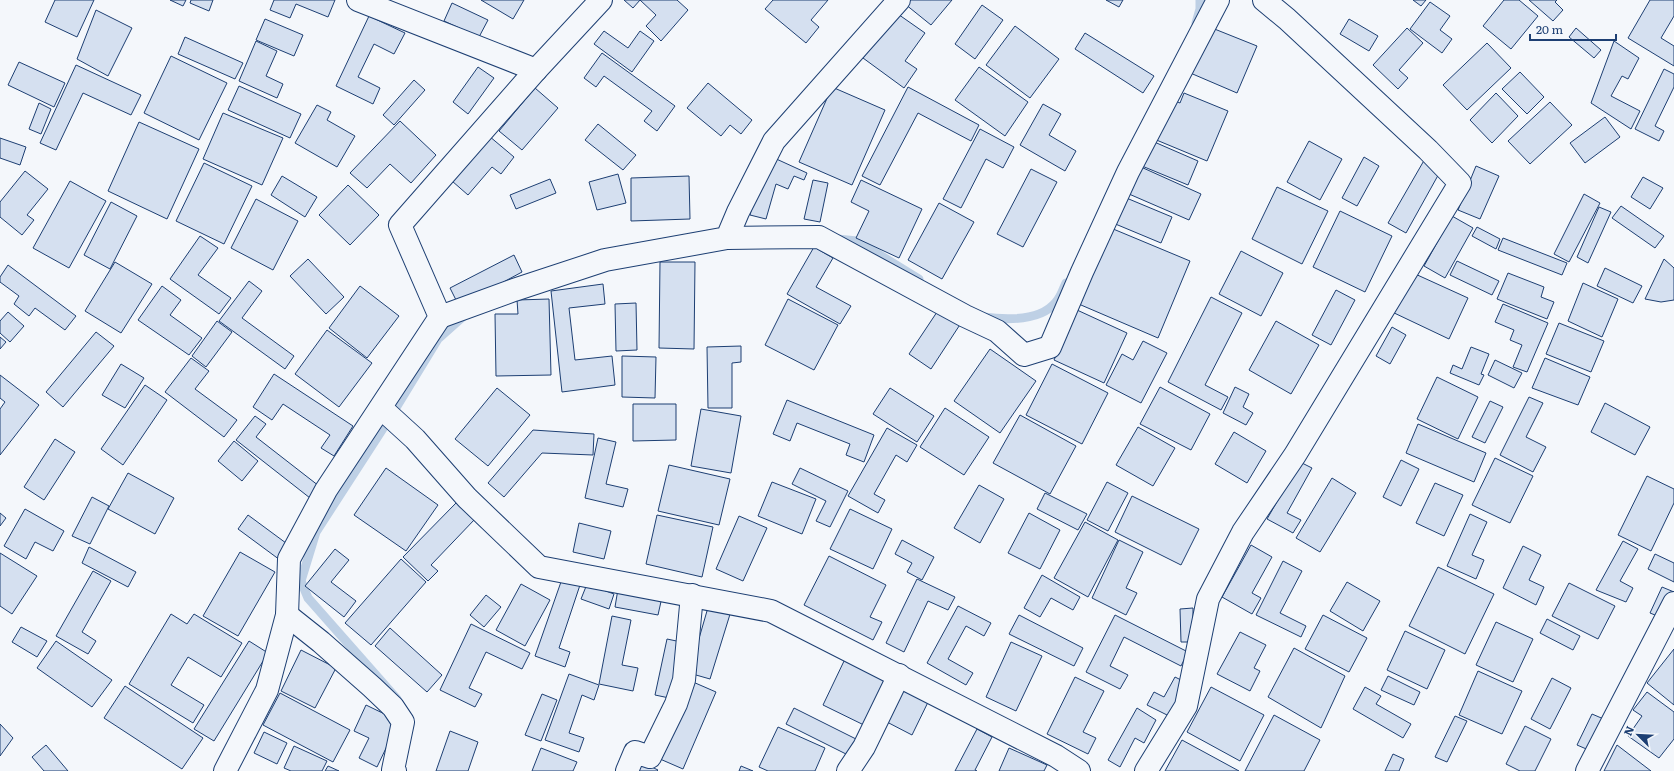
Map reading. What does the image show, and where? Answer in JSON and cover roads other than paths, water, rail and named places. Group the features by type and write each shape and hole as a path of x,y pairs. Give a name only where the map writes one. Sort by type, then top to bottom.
{"street":[{"path":"358,0 536,70"},
{"path":"440,317 400,225 536,70 601,0"},
{"path":"727,238 738,212 774,141 899,0"},
{"path":"225,771 267,690 287,615 289,559 326,490 440,317 514,290 605,260 727,238 820,236 965,316 997,331 1024,355 1050,347 1082,272 1128,172 1218,0"},
{"path":"1146,771 1186,706 1208,599 1243,532 1295,455 1460,183 1428,150 1287,19 1264,0"},
{"path":"381,408 415,439 467,498 539,567 771,611 899,675 1053,763 1079,771"},
{"path":"627,771 635,752 650,757 676,704 684,680 692,595"},
{"path":"1587,771 1674,603"},
{"path":"287,615 321,642 393,707 403,722 394,770"},
{"path":"848,771 864,747 899,675"}],"waterway":[{"path":"1196,23 1200,9 1200,0"},
{"path":"837,239 857,241 919,279"},
{"path":"983,317 1012,319 1041,313 1049,309 1058,300 1066,283"},
{"path":"397,699 308,598 301,581 316,532 391,416 438,339 465,315"}]}
